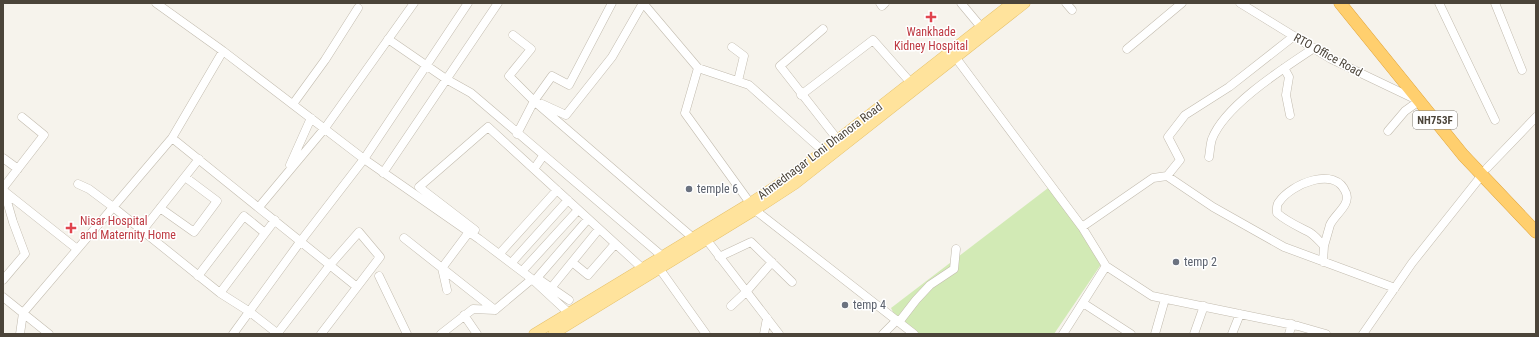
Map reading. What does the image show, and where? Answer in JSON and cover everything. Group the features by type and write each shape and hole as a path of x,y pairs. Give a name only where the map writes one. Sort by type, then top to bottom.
{"highway":[{"name":"NH753F","path":"1340,3 1463,155 1484,172 1536,221"},
{"name":"NH753F","path":"1350,3 1455,132 1484,172 1536,232"}],"main road":[{"name":"Ahmednagar Loni Dhanora Road","path":"534,334 573,316 706,240 823,152 1012,3"},
{"name":"Ahmednagar Loni Dhanora Road","path":"553,334 573,316 642,268 692,237 795,184 1025,3"}],"street":[{"path":"156,3 223,51 325,128 364,160 569,300"},
{"path":"259,208 325,128 414,3"},
{"path":"233,334 300,242 364,160 468,3"},
{"path":"383,172 498,3"},
{"path":"517,134 534,101 552,76 569,85 612,3"},
{"path":"534,101 566,115 612,57 643,3 698,68 749,84 823,152"},
{"path":"880,3 882,6 886,3"},
{"path":"961,3 981,27"},
{"path":"1066,3 1072,10"},
{"path":"1127,49 1182,3"},
{"name":"RTO Office Road","path":"1240,3 1331,58 1419,101"},
{"path":"1439,3 1495,120"},
{"path":"1495,3 1522,70"},
{"path":"293,104 325,60 358,8"},
{"path":"822,28 780,66 801,95 838,140"},
{"path":"513,35 530,48 509,76 534,101 692,237"},
{"path":"1167,176 1180,160 1168,137 1185,115 1229,88 1294,36"},
{"path":"388,39 426,66 471,93 517,134 662,256"},
{"path":"801,95 873,40 911,83"},
{"path":"732,47 744,56 738,81"},
{"path":"1209,157 1212,140 1231,112 1247,97 1284,68 1314,48"},
{"path":"20,334 23,313 172,138 223,51"},
{"path":"956,58 1082,227 1106,266 1152,296 1292,324 1326,334"},
{"path":"698,68 685,113 752,206 914,334"},
{"path":"1284,68 1289,77 1286,95 1290,115"},
{"path":"1388,131 1405,111 1419,101"},
{"path":"3,190 44,136 22,117"},
{"path":"1363,334 1412,263 1484,172 1536,117"},
{"path":"286,175 311,118"},
{"path":"573,316 525,268 419,187 488,127 642,268"},
{"path":"172,138 357,288"},
{"path":"534,169 543,156"},
{"path":"3,158 18,169"},
{"path":"142,231 199,160"},
{"path":"1082,227 1153,178 1167,176 1213,207 1284,247 1395,288"},
{"path":"160,208 194,232 217,201 185,177"},
{"path":"1323,262 1324,246 1331,224 1345,204 1347,195 1344,188 1339,183 1323,177 1306,183 1288,193 1279,202 1276,208 1277,213 1283,219 1308,231 1324,246"},
{"path":"78,184 89,189 113,207 198,276 220,293 250,312 277,334 330,265 358,232 380,257 321,334"},
{"path":"3,190 77,249"},
{"path":"3,190 25,254 3,280"},
{"path":"502,251 557,190"},
{"path":"514,260 568,200"},
{"path":"525,268 578,210"},
{"path":"198,276 244,216 265,233"},
{"path":"441,334 473,309 495,310 535,278 588,219"},
{"path":"220,293 275,220"},
{"path":"551,288 599,229"},
{"path":"446,290 442,268 469,232"},
{"path":"404,238 495,310"},
{"path":"706,240 779,334"},
{"path":"719,257 751,242 792,282"},
{"path":"572,262 588,275 616,244"},
{"path":"883,334 898,321 930,285 954,269 956,249"},
{"path":"731,306 746,292 772,262"},
{"path":"1063,334 1106,266"},
{"path":"659,268 706,334"},
{"path":"379,276 407,334"},
{"path":"3,297 49,334"},
{"path":"1155,334 1165,299"},
{"path":"1083,303 1131,334"},
{"path":"1194,334 1204,306"},
{"path":"1232,334 1240,314"},
{"path":"464,316 477,334"},
{"path":"764,334 767,318"},
{"path":"1288,334 1292,324"}],"green space":[{"path":"1052,185 1102,263 1054,334 914,334 897,320 891,308"}],"place":[{"name":"Wankhade Kidney Hospital","path":"931,17"},
{"name":"temple 6","path":"689,189"},
{"name":"Nisar Hospital and Maternity Home","path":"71,228"},
{"name":"temp 2","path":"1176,262"},
{"name":"temp 4","path":"845,305"}]}
